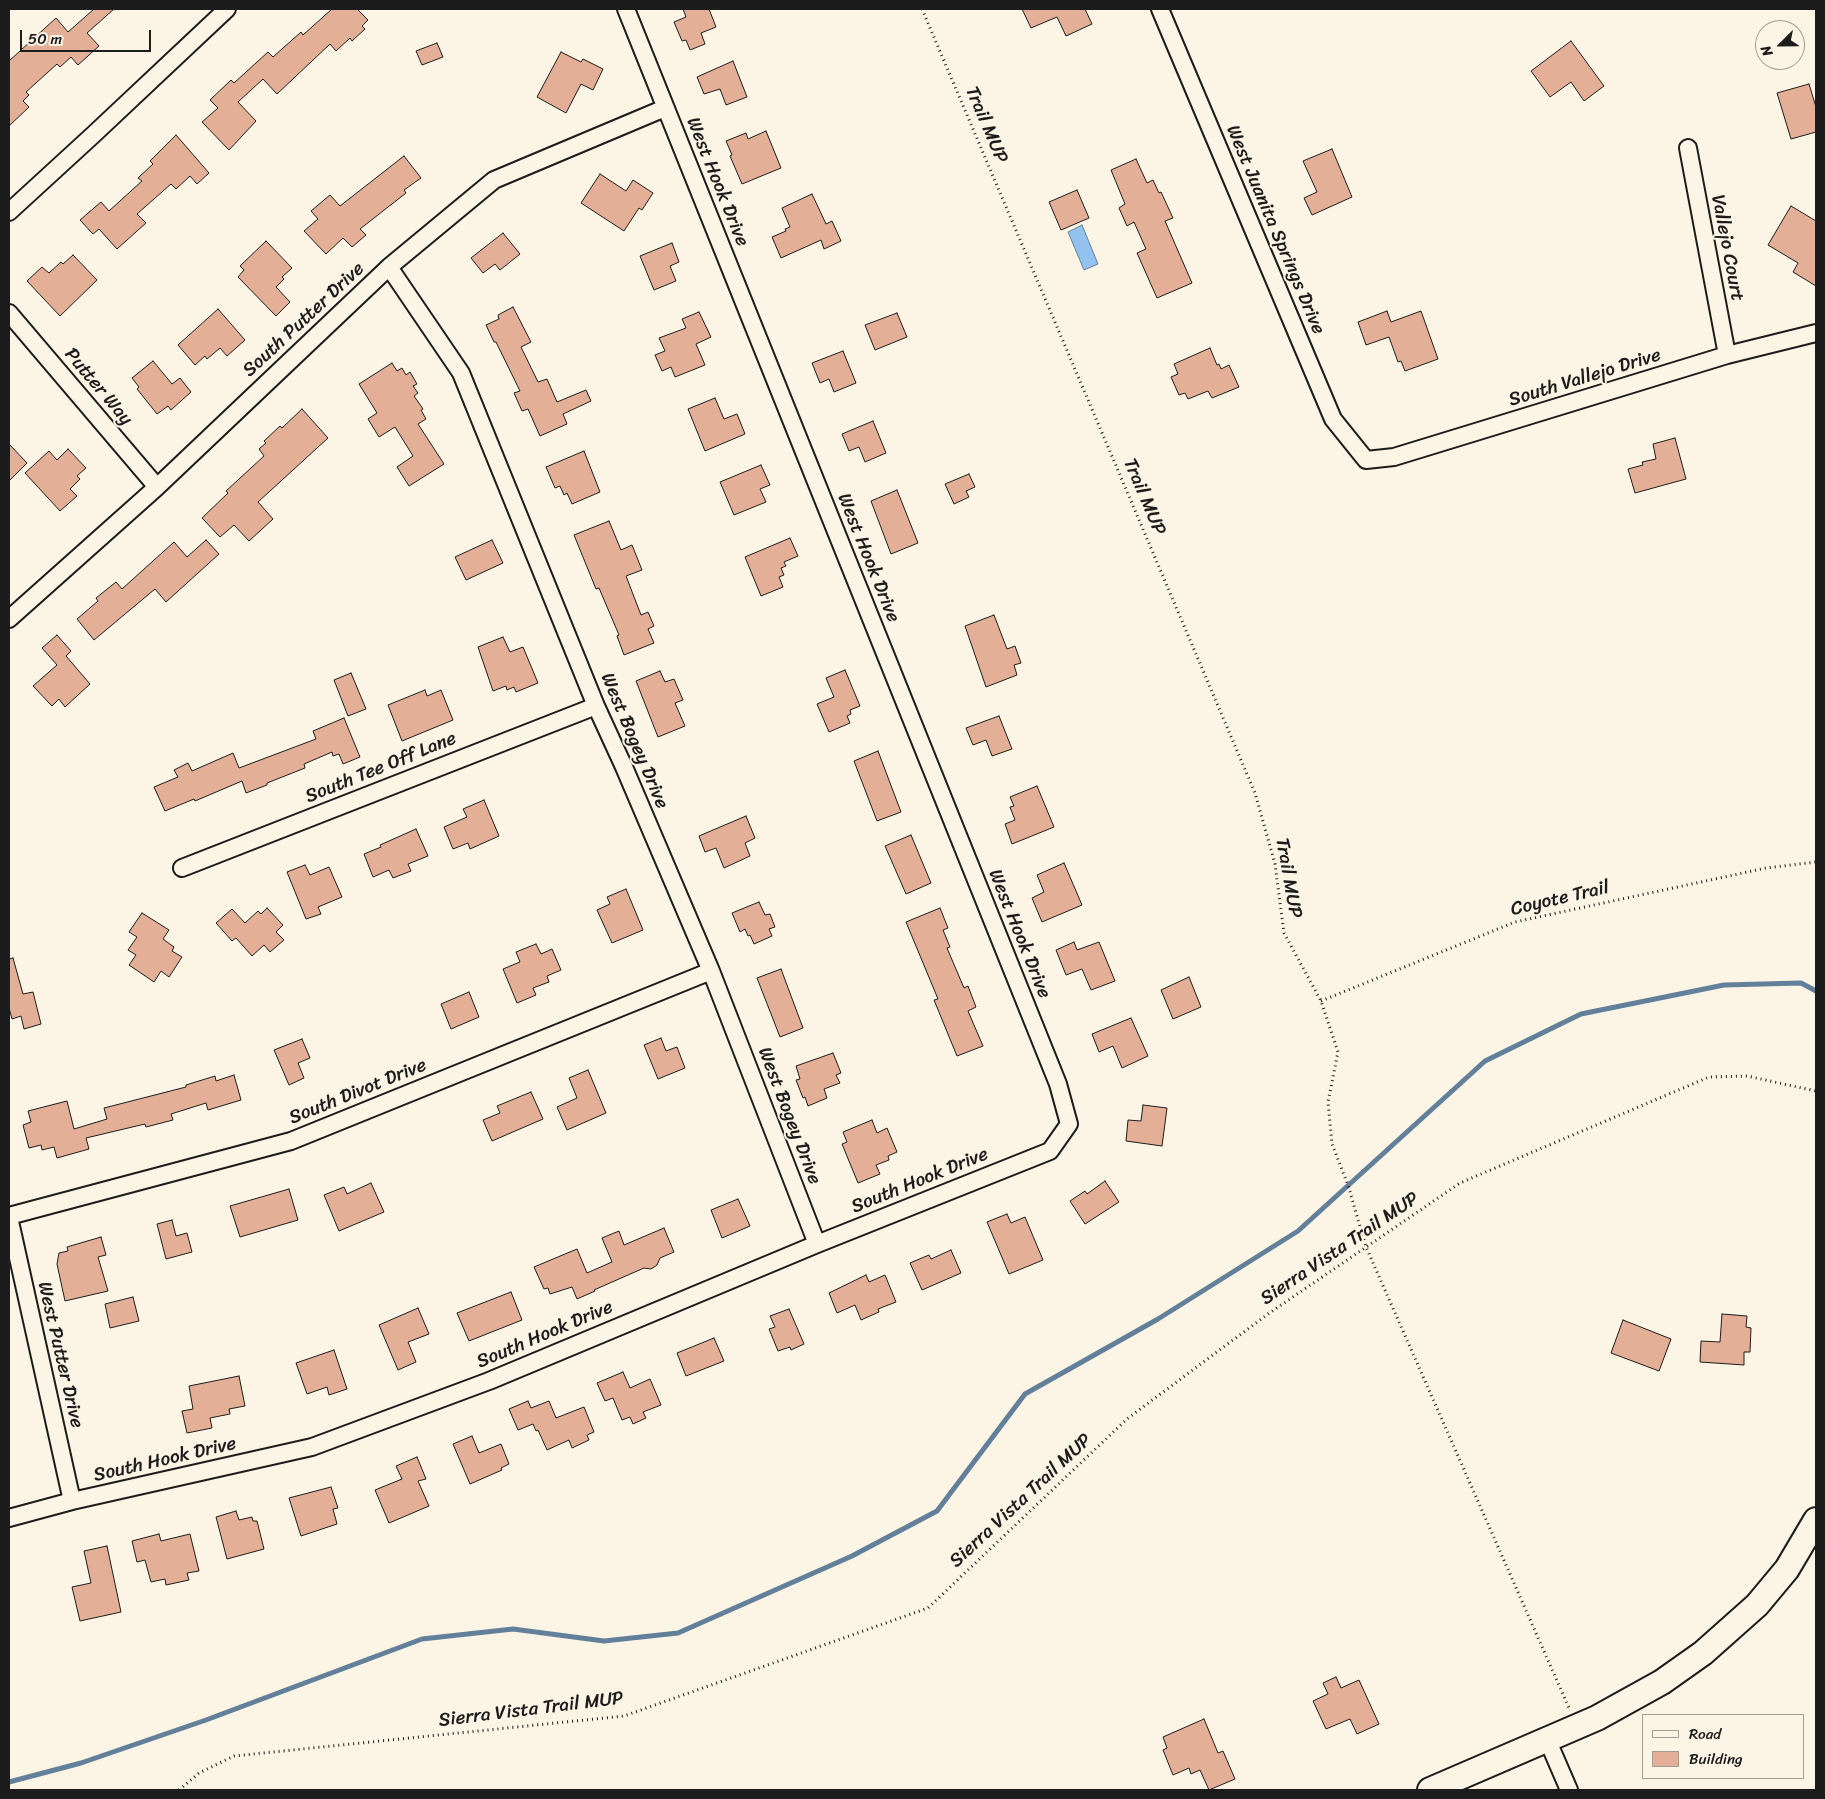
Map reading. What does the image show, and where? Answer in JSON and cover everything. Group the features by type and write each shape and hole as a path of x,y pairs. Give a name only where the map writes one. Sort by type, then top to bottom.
{"street":[{"path":"9,212 227,9"},
{"name":"West Hook Drive","path":"626,9 1058,1084 1068,1124"},
{"name":"West Juanita Springs Drive","path":"1160,9 1333,418 1366,460"},
{"name":"South Putter Drive","path":"9,619 157,487 389,267 494,180 665,108"},
{"name":"Vallejo Court","path":"1688,148 1727,355"},
{"name":"West Bogey Drive","path":"389,267 461,373 596,706 711,971 817,1244"},
{"name":"Putter Way","path":"9,313 157,487"},
{"name":"South Vallejo Drive","path":"1366,460 1394,457 1727,355 1816,333"},
{"name":"South Tee Off Lane","path":"182,868 596,706"},
{"name":"South Divot Drive","path":"9,1216 291,1141 711,971"},
{"name":"South Hook Drive","path":"9,1518 72,1501 312,1448 489,1381 817,1244 1050,1151 1068,1124"},
{"name":"West Putter Drive","path":"9,1216 72,1501"},
{"path":"1430,1790 1597,1718 1662,1682 1703,1653 1756,1605 1786,1569 1816,1520"},
{"path":"1547,1740 1569,1790"}],"path":[{"name":"Trail MUP","path":"922,9 1255,793 1276,864 1284,933 1321,1001 1338,1052 1328,1102 1332,1144 1348,1186 1366,1247 1570,1710"},
{"name":"Coyote Trail","path":"1321,1001 1515,922 1766,868 1816,862"},
{"name":"Sierra Vista Trail MUP","path":"179,1790 199,1773 234,1756 624,1716 928,1608 1127,1419 1268,1314 1460,1183 1709,1078 1748,1076 1816,1091"}],"water":[{"path":"1082,225 1098,264 1084,270 1068,232"}],"building":[{"path":"94,9 114,9 87,33 99,46 78,65 71,57 60,67 57,64 26,92 29,95 23,101 29,107 9,126 9,61 56,18 68,32"},
{"path":"332,9 357,9 368,20 362,26 365,29 352,41 350,38 336,51 330,44 277,94 263,79 238,102 256,121 229,150 202,122 218,108 210,100 231,80 234,83 268,52 273,57 301,32 303,35"},
{"path":"683,9 709,9 716,27 701,33 705,44 690,50 686,40 682,41 674,22 686,17"},
{"path":"1022,9 1085,9 1092,24 1066,36 1057,17 1031,28"},
{"path":"1571,41 1604,86 1584,101 1571,82 1550,97 1531,71"},
{"path":"437,43 443,57 422,65 416,51"},
{"path":"561,52 581,62 583,59 603,69 593,90 581,84 566,113 537,97"},
{"path":"733,61 747,97 726,105 720,89 704,94 697,77"},
{"path":"1809,84 1816,107 1816,132 1791,139 1777,93"},
{"path":"766,131 781,168 742,184 726,141 746,133 748,139"},
{"path":"176,135 209,173 197,184 190,176 176,189 171,184 137,214 146,223 117,249 99,229 93,234 80,220 101,202 109,211 142,181 138,178 153,164 150,161"},
{"path":"1332,149 1352,197 1312,215 1304,198 1317,192 1303,161"},
{"path":"404,156 421,178 404,190 406,193 360,229 366,235 352,247 343,238 326,254 304,231 318,219 311,211 330,195 340,206"},
{"path":"1136,159 1147,183 1153,180 1159,193 1161,192 1173,218 1165,221 1192,283 1157,298 1137,253 1146,249 1134,222 1127,226 1119,208 1125,204 1111,170"},
{"path":"600,174 626,191 633,180 653,193 642,210 639,208 624,231 581,203"},
{"path":"1077,190 1089,218 1061,230 1049,202"},
{"path":"812,194 826,224 832,221 841,241 824,249 821,240 781,258 772,237 786,231 785,229 790,227 782,208"},
{"path":"1791,206 1816,221 1816,286 1793,272 1798,263 1768,245"},
{"path":"503,233 520,254 500,270 495,264 483,273 471,258"},
{"path":"266,241 292,268 282,277 284,279 276,287 290,302 276,316 238,277 244,270 240,266"},
{"path":"672,243 679,262 670,266 676,281 654,290 640,256"},
{"path":"73,255 97,280 60,316 27,281 42,267 49,273 61,262 63,264"},
{"path":"513,307 531,342 521,347 538,382 547,379 557,402 586,390 591,401 563,414 567,424 540,436 528,409 522,411 514,393 520,391 486,325 499,319 498,315"},
{"path":"218,309 245,340 227,356 220,348 207,359 205,356 195,365 178,345"},
{"path":"1387,311 1391,322 1421,311 1438,359 1405,371 1401,361 1398,362 1389,337 1366,345 1358,322"},
{"path":"699,312 711,337 696,344 705,365 675,377 671,367 662,371 655,355 665,351 659,338 686,328 682,319"},
{"path":"897,313 907,337 875,350 865,325"},
{"path":"1210,348 1217,365 1219,364 1221,369 1229,365 1239,387 1212,398 1208,391 1188,399 1185,393 1179,395 1171,377 1178,374 1174,364"},
{"path":"843,351 856,383 834,392 829,379 820,383 812,363"},
{"path":"153,361 172,384 180,378 191,392 171,410 168,406 157,414 137,389 139,387 132,378"},
{"path":"392,363 397,371 402,368 406,375 410,372 417,384 413,386 418,393 414,396 423,409 421,410 426,419 418,424 444,464 409,486 397,467 413,456 395,427 379,437 368,419 377,413 359,384"},
{"path":"715,398 724,419 737,414 745,434 705,451 688,409"},
{"path":"302,409 328,438 258,502 273,519 249,541 234,525 220,537 202,518 228,493 226,491 264,456 259,449 266,443 264,441 280,426 282,428"},
{"path":"873,421 886,453 865,462 859,447 849,451 842,434"},
{"path":"1675,438 1686,479 1635,493 1628,469 1643,465 1642,462 1656,459 1653,444"},
{"path":"9,444 27,463 9,481"},
{"path":"68,449 86,468 77,476 80,479 70,489 77,496 60,511 25,473 49,451 57,460"},
{"path":"584,451 600,492 572,504 567,493 564,495 560,486 555,488 546,467"},
{"path":"761,465 770,485 760,489 766,502 734,515 720,482"},
{"path":"969,474 975,487 966,491 969,497 954,504 945,484"},
{"path":"897,490 918,543 891,554 871,501"},
{"path":"609,521 621,550 632,545 642,570 626,576 641,615 648,612 654,626 648,629 654,643 624,655 617,636 619,635 599,588 596,589 574,535"},
{"path":"790,538 798,556 784,562 786,566 781,568 784,575 779,577 783,587 761,596 745,557"},
{"path":"206,540 219,554 166,602 155,589 94,640 77,619 98,601 96,598 116,582 122,589 174,542 187,557"},
{"path":"492,540 503,563 466,580 455,557"},
{"path":"994,615 1007,649 1015,646 1021,663 1014,665 1017,675 986,687 965,626"},
{"path":"57,635 71,651 66,656 90,684 65,707 59,699 52,706 33,686 57,665 42,648"},
{"path":"503,637 510,652 523,647 538,683 516,692 514,687 507,690 506,686 493,691 478,647"},
{"path":"845,670 860,706 850,710 851,714 847,716 850,723 829,732 817,704 834,697 826,678"},
{"path":"660,671 665,682 674,679 683,700 675,703 685,726 658,737 636,681"},
{"path":"351,673 366,709 348,716 334,680"},
{"path":"425,690 427,696 441,690 453,720 402,741 388,705"},
{"path":"999,716 1012,749 992,756 986,740 973,745 966,728"},
{"path":"344,718 360,757 343,764 339,754 333,756 332,752 304,764 305,768 246,793 242,781 195,801 194,799 165,811 154,787 178,777 174,770 188,763 192,771 233,753 239,768 316,739 313,731"},
{"path":"878,751 901,812 877,821 854,761"},
{"path":"1037,786 1054,827 1012,844 1005,824 1015,820 1010,807 1014,806 1010,797"},
{"path":"484,800 499,836 470,849 468,843 453,849 444,827 467,817 463,809"},
{"path":"746,816 755,838 745,843 750,856 724,868 716,848 705,852 699,836"},
{"path":"416,829 428,856 408,864 411,871 393,878 389,870 373,877 364,854"},
{"path":"911,835 931,883 906,894 885,846"},
{"path":"1064,863 1082,905 1042,922 1032,898 1044,892 1037,875"},
{"path":"305,865 310,875 329,867 342,897 318,907 321,914 306,919 287,872"},
{"path":"626,889 643,930 612,943 597,910 610,904 607,897"},
{"path":"759,902 765,915 770,914 775,927 769,929 772,936 754,944 745,929 740,932 732,913"},
{"path":"267,908 283,925 276,932 284,940 270,952 264,945 252,956 236,938 232,941 216,923 232,909 245,923 258,911 261,914"},
{"path":"940,908 948,928 943,930 950,947 947,948 964,988 968,986 976,1007 968,1011 983,1046 957,1056 934,1000 938,999 906,922"},
{"path":"142,913 169,930 163,939 174,947 172,951 182,957 169,977 161,971 154,982 129,965 136,955 128,950 137,937 129,932"},
{"path":"1074,942 1077,950 1099,942 1115,981 1091,990 1082,969 1066,975 1056,950"},
{"path":"536,944 541,954 552,949 561,970 547,976 549,982 533,988 536,995 517,1003 503,969 520,962 516,952"},
{"path":"13,958 23,994 33,992 41,1024 24,1029 21,1016 12,1019 9,1008 9,959"},
{"path":"781,969 803,1028 780,1037 757,978"},
{"path":"1189,977 1201,1007 1173,1019 1161,990"},
{"path":"469,992 479,1017 451,1029 441,1004"},
{"path":"1131,1018 1148,1056 1122,1068 1113,1046 1099,1052 1092,1034"},
{"path":"661,1038 666,1051 677,1047 685,1068 658,1079 644,1045"},
{"path":"302,1039 310,1058 298,1063 304,1078 289,1085 274,1050"},
{"path":"833,1053 841,1073 836,1075 840,1083 824,1089 827,1098 808,1106 796,1080 800,1079 796,1066"},
{"path":"588,1070 606,1113 567,1130 557,1107 577,1098 569,1078"},
{"path":"234,1075 241,1100 208,1110 206,1103 171,1114 173,1120 146,1127 145,1124 86,1138 89,1149 57,1158 54,1147 42,1150 41,1145 29,1148 23,1125 31,1122 28,1111 67,1101 74,1129 107,1119 104,1108 186,1087 186,1085 215,1076 216,1081"},
{"path":"531,1092 543,1119 492,1141 483,1120 500,1113 497,1106"},
{"path":"1143,1105 1167,1108 1162,1146 1126,1141 1128,1120 1141,1121"},
{"path":"872,1120 877,1133 887,1128 897,1152 888,1156 889,1160 876,1165 880,1174 858,1183 842,1144 847,1142 843,1132"},
{"path":"1105,1181 1119,1202 1085,1224 1070,1201 1085,1191 1087,1194"},
{"path":"371,1183 384,1212 339,1231 324,1195 344,1187 347,1194"},
{"path":"289,1189 298,1220 240,1237 230,1206"},
{"path":"738,1199 750,1226 722,1238 711,1210"},
{"path":"1007,1214 1011,1223 1025,1217 1043,1260 1009,1274 987,1222"},
{"path":"172,1220 176,1236 187,1233 192,1252 166,1259 157,1224"},
{"path":"664,1228 674,1252 660,1258 657,1265 651,1269 644,1268 577,1299 572,1287 550,1294 548,1288 544,1289 534,1267 577,1249 587,1273 612,1262 602,1238 619,1231 624,1245"},
{"path":"101,1237 106,1255 98,1257 108,1291 65,1301 57,1264 59,1253 68,1251 67,1247"},
{"path":"951,1250 961,1273 922,1290 910,1263 929,1255 931,1259"},
{"path":"866,1275 869,1282 885,1275 896,1302 878,1309 879,1312 861,1320 855,1305 837,1313 829,1293"},
{"path":"511,1292 522,1320 469,1341 457,1313"},
{"path":"133,1297 139,1321 110,1328 105,1304"},
{"path":"418,1308 429,1334 408,1342 416,1362 398,1370 379,1325"},
{"path":"789,1309 804,1344 791,1350 790,1347 778,1351 769,1329 775,1327 770,1316"},
{"path":"1722,1314 1747,1316 1746,1327 1751,1328 1750,1352 1744,1352 1744,1365 1700,1362 1701,1341 1720,1342"},
{"path":"1623,1320 1671,1339 1659,1371 1611,1353"},
{"path":"714,1338 724,1361 686,1376 677,1353"},
{"path":"334,1350 347,1389 329,1395 327,1387 307,1394 296,1363"},
{"path":"623,1372 630,1388 650,1379 661,1405 643,1412 646,1418 633,1424 630,1417 622,1420 613,1398 605,1401 597,1383"},
{"path":"239,1376 245,1406 229,1409 230,1414 210,1418 212,1428 187,1433 182,1411 193,1409 189,1386"},
{"path":"528,1401 531,1408 549,1401 556,1418 584,1407 594,1432 587,1435 589,1440 572,1448 569,1440 547,1450 538,1430 536,1431 533,1424 518,1430 509,1409"},
{"path":"472,1436 479,1453 501,1444 509,1464 501,1468 502,1470 470,1484 453,1444"},
{"path":"417,1457 426,1479 418,1481 429,1506 389,1523 375,1490 402,1479 396,1466"},
{"path":"331,1487 338,1508 333,1509 337,1524 301,1536 289,1498"},
{"path":"236,1511 239,1520 252,1517 253,1521 257,1521 264,1549 227,1559 216,1517"},
{"path":"159,1534 161,1541 190,1534 199,1571 187,1573 189,1580 166,1585 165,1579 151,1582 145,1560 137,1562 132,1541"},
{"path":"107,1546 121,1612 80,1621 72,1587 91,1583 84,1551"},
{"path":"1336,1677 1341,1688 1359,1680 1379,1724 1357,1734 1350,1719 1326,1729 1313,1701 1328,1694 1323,1683"},
{"path":"1204,1719 1218,1753 1223,1751 1235,1779 1209,1790 1200,1770 1191,1774 1189,1768 1173,1775 1163,1750 1167,1748 1163,1737"}],"waterway":[{"path":"9,1782 81,1763 206,1720 422,1639 513,1629 604,1641 678,1633 852,1556 937,1511 1025,1394 1158,1319 1298,1231 1485,1061 1581,1014 1724,985 1801,983 1816,991"}]}
